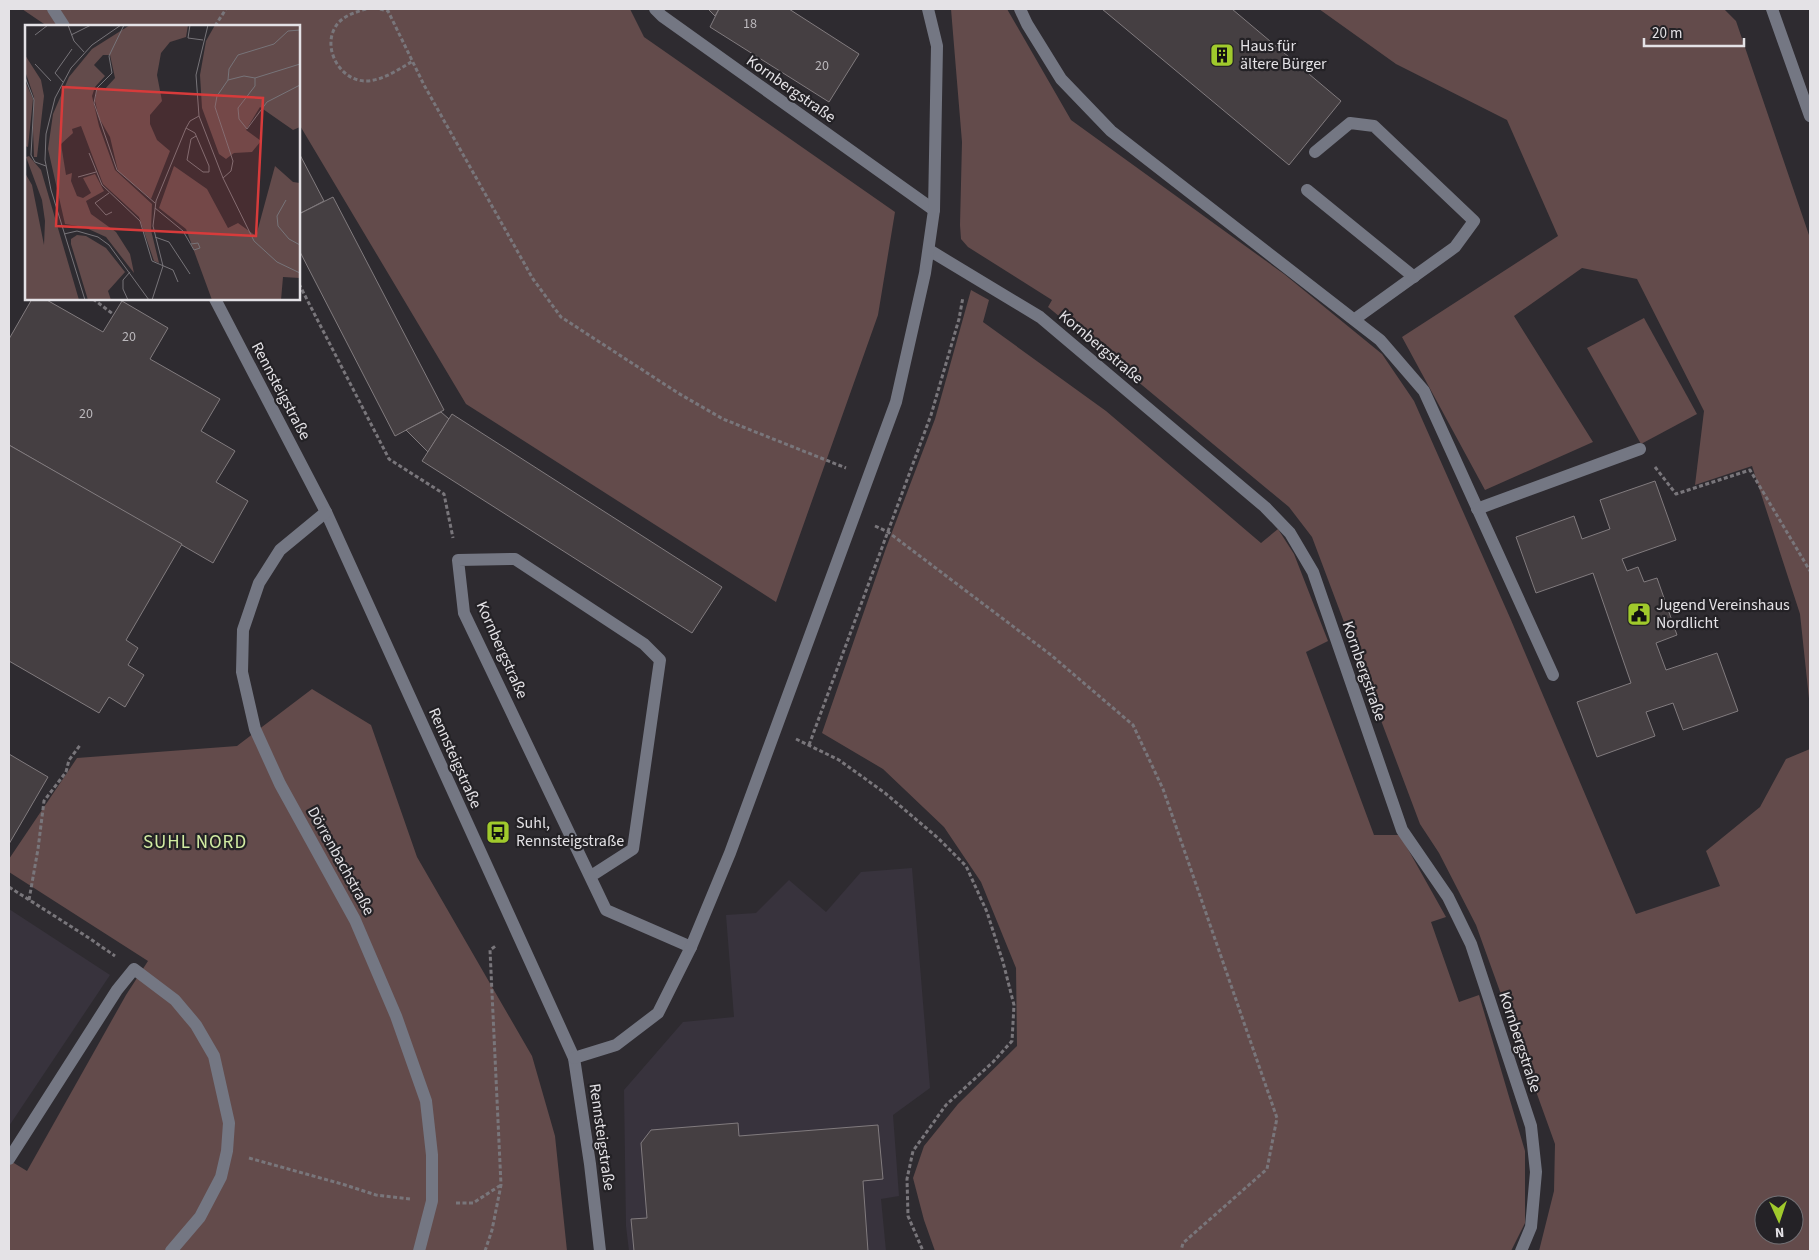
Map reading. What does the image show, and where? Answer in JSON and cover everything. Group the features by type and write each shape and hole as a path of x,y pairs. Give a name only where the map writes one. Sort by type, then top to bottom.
{"street":[{"path":"53,9 63,25"},
{"name":"Kornbergstraße","path":"655,9 756,84 934,210"},
{"path":"574,1058 616,1045 658,1013 691,947 730,853 896,402 925,273 934,210 937,46 928,9"},
{"path":"1020,9 1027,24 1061,79 1111,131 1355,319 1380,340 1424,391 1553,675"},
{"path":"1772,9 1810,116"},
{"path":"1315,152 1350,123 1374,126 1474,222 1455,247 1355,319"},
{"path":"1308,190 1414,277"},
{"name":"Kornbergstraße","path":"929,250 1040,317 1265,507 1290,533 1313,572 1402,830 1448,896 1471,944 1531,1126 1536,1172 1531,1227 1521,1251"},
{"name":"Rennsteigstraße","path":"216,300 326,512 574,1058 590,1164 600,1251"},
{"path":"1478,509 1640,449"},
{"name":"Dörrenbachstraße","path":"326,512 280,550 259,584 243,630 242,672 255,729 280,784 356,920 396,1016 426,1101 432,1155 432,1201 419,1251"},
{"path":"458,560 515,559 644,644 660,660 633,849 590,876"},
{"name":"Kornbergstraße","path":"458,560 464,613 606,910 691,947"},
{"path":"9,1158 117,990 134,969 175,1000 196,1026 214,1056 229,1123 227,1151 221,1178 200,1218 171,1251"}],"path":[{"path":"216,25 226,9"},
{"path":"366,9 353,12 339,22 332,32 331,42 336,64 349,75 366,81 380,78 412,61"},
{"path":"380,9 388,11 412,61 533,279 561,317 678,393 724,419 868,477"},
{"path":"809,745 931,415 959,319 967,274"},
{"path":"300,286 389,459 444,494 458,560"},
{"path":"94,300 114,314"},
{"path":"1640,449 1676,494 1750,470 1810,571"},
{"path":"853,517 888,532 1051,655 1133,725 1162,789 1277,1118 1266,1169 1183,1243 1181,1251"},
{"path":"775,730 839,760 885,793 938,838 966,866 987,912 1004,962 1014,1005 1012,1040 994,1062 946,1105 913,1151 907,1179 908,1216 923,1251"},
{"path":"29,900 44,801 66,772 69,760 81,744"},
{"path":"9,888 89,938 134,969"},
{"path":"485,1251 492,1230 501,1185 490,950 516,932"},
{"path":"227,1151 342,1184 376,1196 456,1204 473,1203 501,1185"}],"shaded area":[{"path":"22,9 630,9 644,37 895,212 878,315 776,602 466,404 300,126 300,25 46,25"},
{"path":"951,9 1007,9 1071,120 1284,274 1382,354 1414,401 1511,620 1636,914 1720,886 1706,851 1760,807 1786,759 1810,749 1810,1251 1539,1251 1554,1191 1555,1144 1476,925 1439,853 1420,824 1312,537 1289,507 1048,307 1052,300 968,247 961,239 962,142"},
{"path":"1319,9 1724,9 1736,21 1810,238 1810,708 1800,614 1752,466 1695,485 1704,411 1637,279 1582,268 1514,316 1593,442 1485,490 1402,337 1558,236 1507,120 1396,64"},
{"path":"971,290 989,300 983,322 1106,411 1261,543 1278,529 1294,554 1328,641 1306,652 1374,835 1400,835 1446,917 1431,922 1459,1002 1479,995 1525,1151 1525,1223 1511,1251 935,1251 924,1220 913,1178 924,1146 958,1104 1017,1046 1016,968 981,882 944,827 883,769 822,733 886,548 935,419"},
{"path":"1644,318 1697,414 1641,444 1587,348"},
{"path":"312,689 371,725 417,857 532,1056 555,1136 567,1251 9,1251 9,1160 27,1171 126,995 148,961 9,872 9,859 77,758 237,746"},
{"path":"912,868 930,1088 893,1115 899,1196 881,1199 886,1251 629,1251 626,1226 624,1090 683,1022 734,1017 726,915 756,913 789,880 826,912 861,872"},
{"path":"9,909 110,975 9,1126"}],"building":[{"path":"708,9 719,9 715,16"},
{"path":"719,9 789,9 859,54 829,102 710,27"},
{"name":"Haus für ältere Bürger","path":"1102,9 1232,9 1341,101 1289,165"},
{"path":"300,155 324,201 300,213"},
{"path":"333,197 444,410 395,436 300,252 300,214"},
{"path":"31,300 47,300 103,332 122,301 168,328 150,359 220,399 201,431 235,451 216,482 248,501 213,563 9,445 9,339"},
{"path":"441,412 449,419 428,452 406,430"},
{"path":"452,414 722,587 692,633 422,461"},
{"path":"9,445 182,544 126,640 138,648 128,665 144,675 125,707 109,697 99,713 9,661"},
{"name":"Jugend Vereinshaus Nordlicht","path":"1655,481 1676,540 1622,559 1627,571 1638,567 1644,582 1657,578 1677,635 1656,643 1666,670 1717,653 1738,711 1683,730 1673,703 1646,712 1655,736 1597,757 1577,702 1631,683 1593,573 1536,593 1516,537 1574,516 1582,539 1610,529 1600,500"},
{"path":"9,754 48,777 9,844"},
{"path":"738,1123 739,1136 878,1125 883,1179 863,1181 868,1251 634,1251 631,1219 647,1218 641,1143 651,1130"}],"place":[{"name":"Haus für ältere Bürger","path":"1222,55"},
{"name":"Jugend Vereinshaus Nordlicht","path":"1639,614"},
{"name":"Suhl, Rennsteigstraße","path":"498,832"}],"district":[{"name":"SUHL NORD","path":"195,842"}]}
